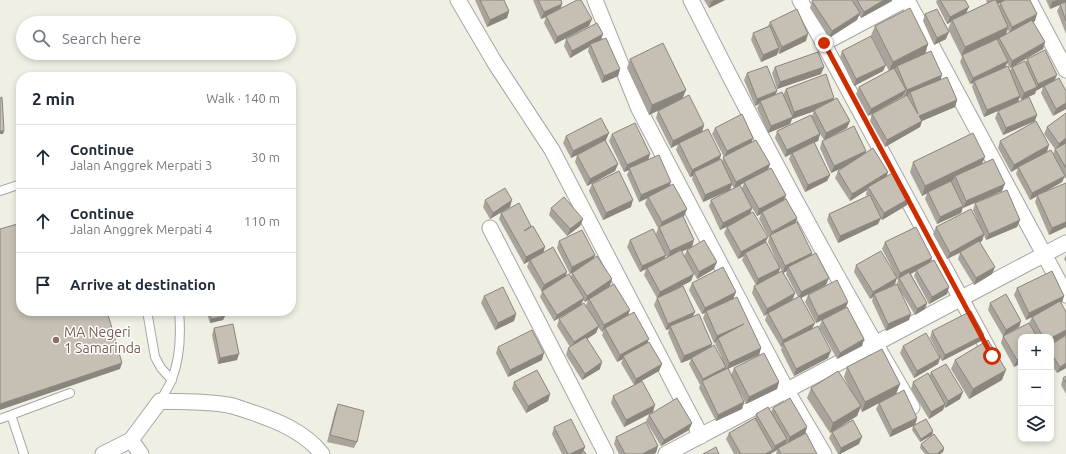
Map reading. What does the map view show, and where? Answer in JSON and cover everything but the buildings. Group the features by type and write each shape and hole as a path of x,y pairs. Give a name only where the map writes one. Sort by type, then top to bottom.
{"street":[{"path":"458,0 495,63 552,150 702,436"},
{"path":"594,0 638,109 787,391 824,454"},
{"path":"691,0 756,127 875,344 912,406"},
{"path":"800,0 992,356"},
{"path":"824,43 906,0 1066,295"},
{"path":"1029,0 1066,70"},
{"path":"490,228 606,454"},
{"path":"666,454 1066,243"},
{"path":"740,398 747,412"},
{"path":"103,454 132,440 160,401 209,402 230,405 268,418 289,428 315,446 322,454"},
{"path":"132,440 141,454"}],"lane":[{"path":"0,192 16,186"},
{"path":"148,316 155,357 161,368 172,380"},
{"path":"160,401 172,380 178,359 180,341 179,316"},
{"path":"0,419 70,393"},
{"path":"11,415 24,454"}],"place":[{"name":"MA Negeri 1 Samarinda","path":"56,340"}],"route":[{"path":"824,43 992,356"}]}
